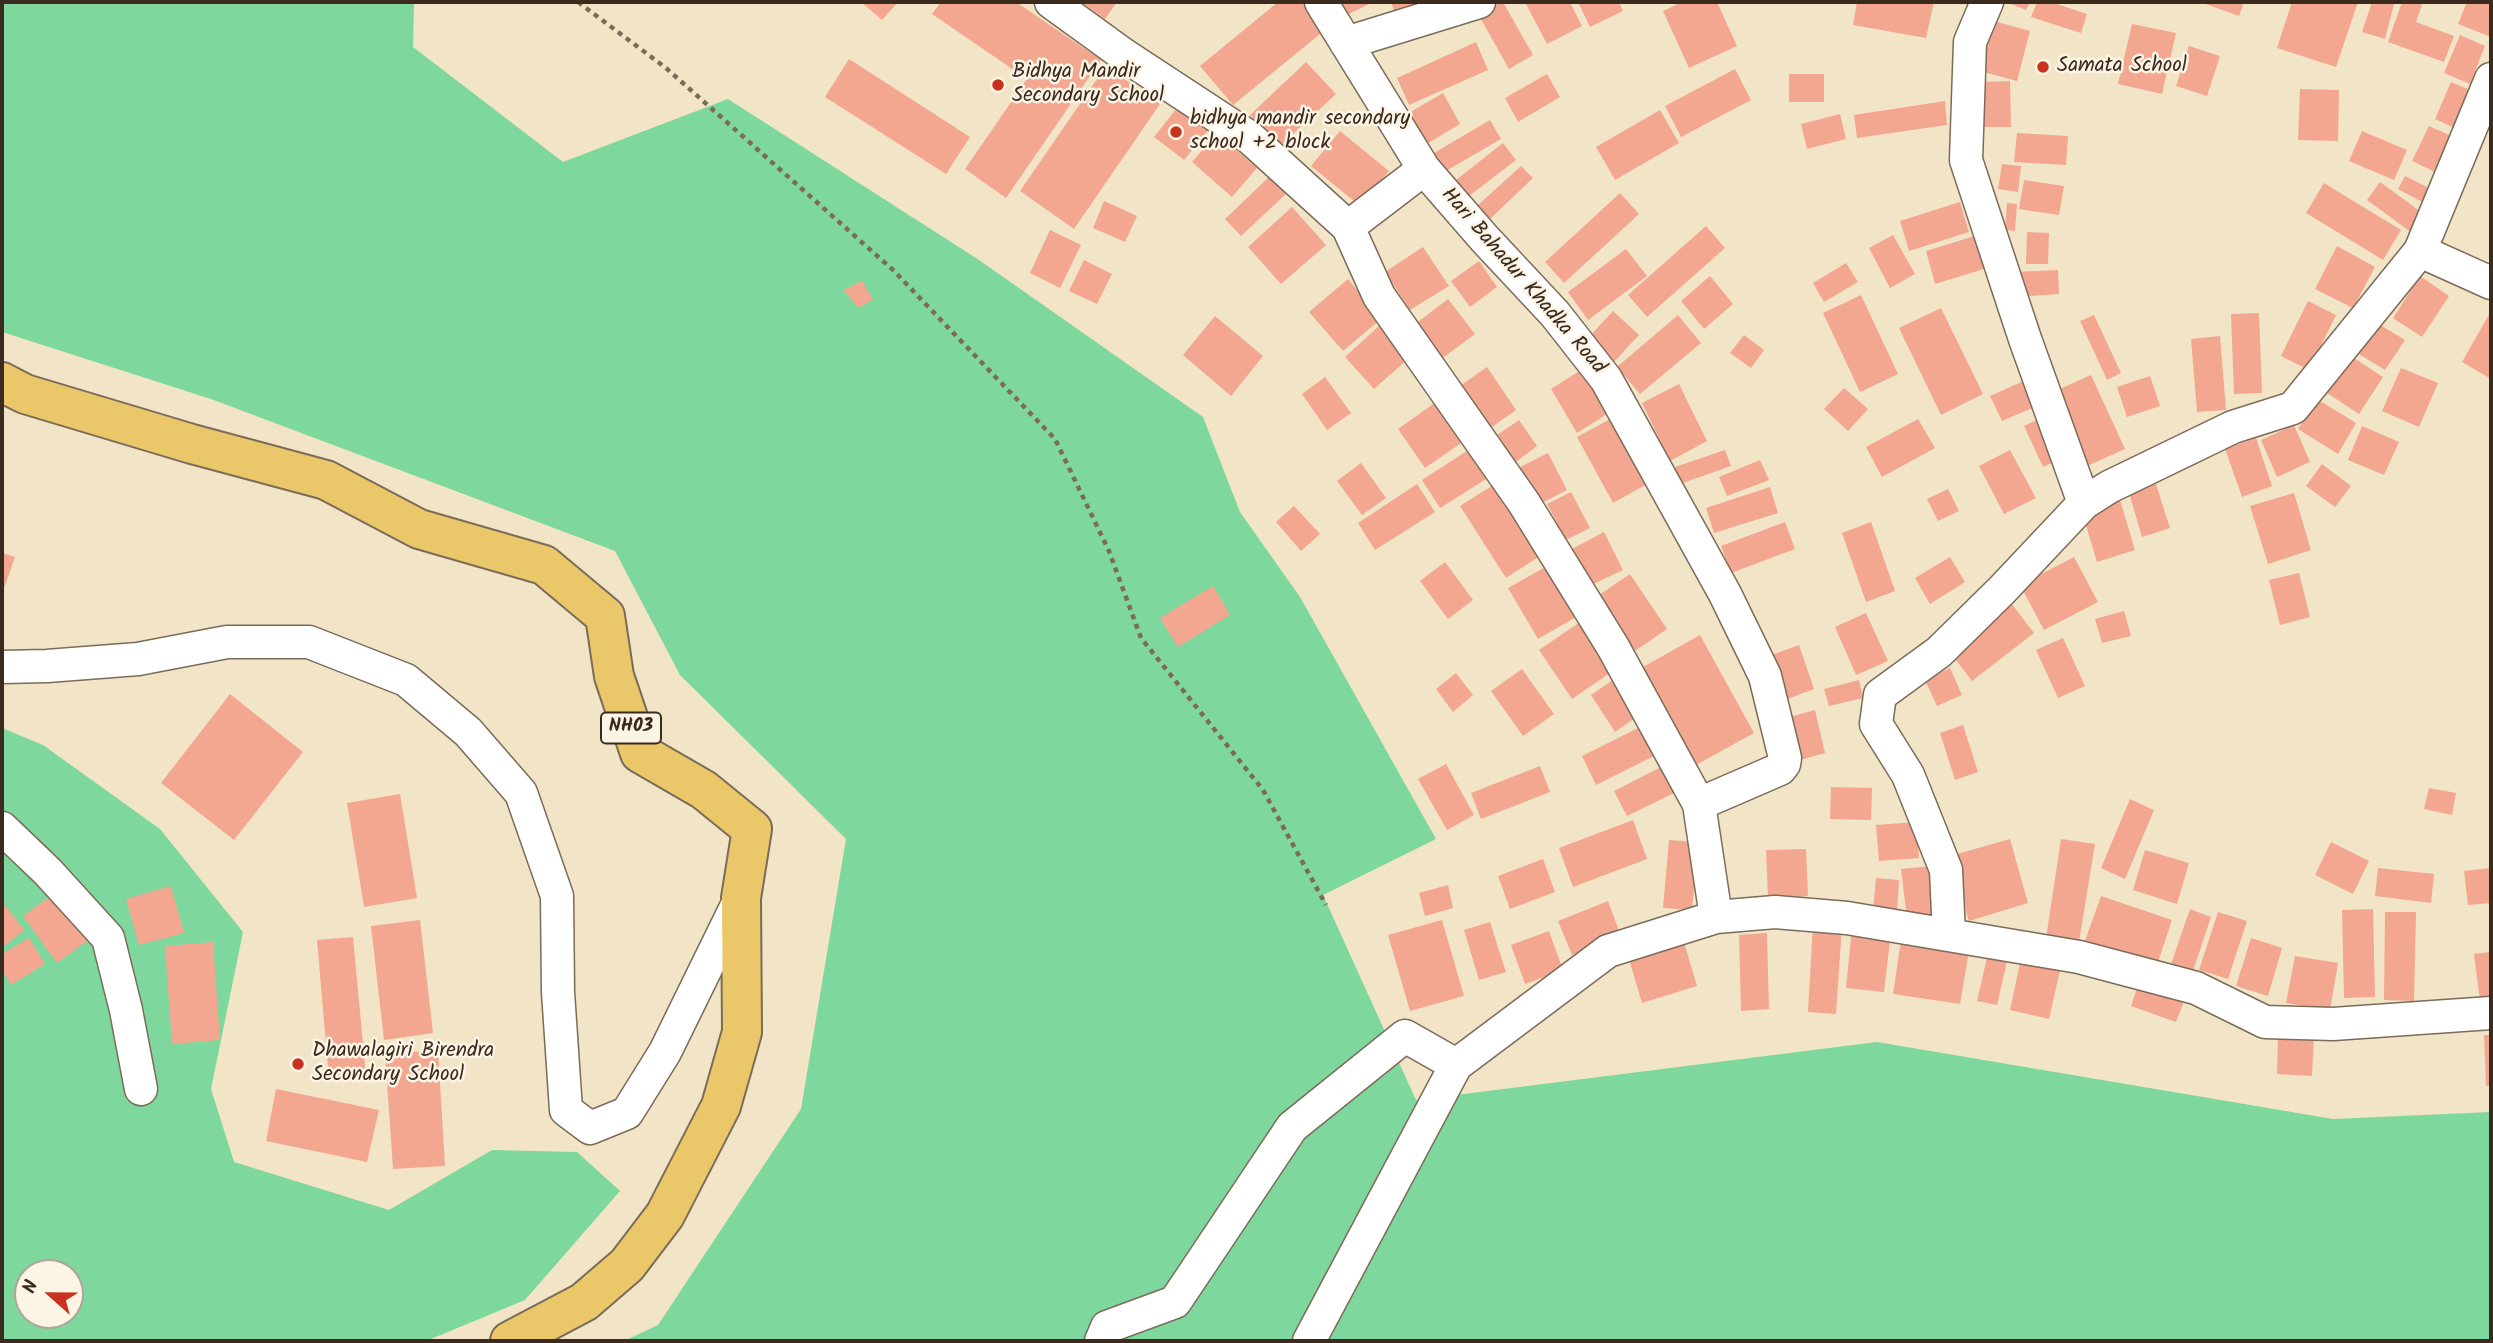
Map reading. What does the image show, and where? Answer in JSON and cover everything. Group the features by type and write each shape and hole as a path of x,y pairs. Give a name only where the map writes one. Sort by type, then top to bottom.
{"main road":[{"name":"NH03","path":"2,382 26,394 192,444 326,480 419,530 544,565 605,616 614,677 640,753 704,790 752,829 741,898 743,1032 721,1106 665,1215 627,1265 584,1302 510,1341"}],"street":[{"path":"1051,2 1124,55 1249,137 1348,227 1379,296 1524,503 1613,647 1699,804 1716,916"},
{"name":"Hari Bahadur Khadka Road","path":"1321,2 1424,169 1555,314 1606,380 1725,594 1765,676 1785,758 1784,764 1780,769 1699,804"},
{"path":"1346,43 1479,2"},
{"path":"1987,2 1970,42 1966,160 2025,339 2084,503"},
{"path":"1950,935 1946,870 1908,775 1877,724 1880,695 1939,652 2084,503 2109,487 2233,427 2293,408 2420,251 2491,79"},
{"path":"1348,227 1424,169"},
{"path":"2420,251 2491,282"},
{"path":"2,667 138,659 227,642 309,642 406,680 468,732 521,793 557,896 558,992 566,1110 590,1128 627,1113 665,1052 741,898"},
{"path":"2,828 48,872 108,938 126,1010 141,1089"},
{"path":"1309,1341 1456,1065 1608,951 1716,916 1775,912 1847,918 2079,957 2196,988 2264,1021 2333,1024 2491,1013"},
{"path":"1101,1341 1107,1327 1175,1302 1292,1127 1405,1037 1456,1065"}],"path":[{"path":"578,2 666,68 893,270 1055,439 1109,551 1141,638 1264,790 1326,905"}],"green space":[{"path":"2,2 414,2 413,47 563,162 728,99 979,260 1203,417 1240,512 1300,597 1436,839 1323,895 1416,1100 1877,1042 2333,1119 2491,1112 2491,1341 624,1341 658,1325 801,1109 846,839 680,675 615,551 211,399 2,332"},
{"path":"2,728 43,745 160,829 243,932 211,1089 234,1162 389,1210 492,1150 577,1152 620,1191 525,1300 426,1341 2,1341"}],"building":[{"path":"861,2 898,2 882,20"},
{"path":"941,2 1016,2 1101,60 1006,198 965,169 1027,79 932,14"},
{"path":"1081,2 1117,2 1105,19"},
{"path":"1278,2 1302,2 1325,30 1233,105 1200,66"},
{"path":"1333,2 1373,2 1341,18"},
{"path":"1391,2 1437,2 1396,17"},
{"path":"1503,2 1533,55 1509,69 1478,14"},
{"path":"1525,2 1570,2 1582,26 1547,44"},
{"path":"1578,2 1619,2 1623,11 1590,27"},
{"path":"1682,2 1717,2 1737,46 1689,68 1663,11"},
{"path":"1857,2 1934,2 1926,38 1853,25"},
{"path":"2006,2 2030,2 2026,10"},
{"path":"2037,2 2051,2 2087,14 2081,33 2031,17"},
{"path":"2200,2 2244,2 2239,16"},
{"path":"2292,2 2358,2 2336,67 2277,48"},
{"path":"2372,2 2394,4 2385,39 2362,32"},
{"path":"2402,2 2422,5 2416,22 2454,36 2444,62 2388,42"},
{"path":"2467,2 2491,2 2491,37 2458,24"},
{"path":"1990,20 2030,31 2017,81 1976,70"},
{"path":"2132,24 2176,33 2162,94 2118,84"},
{"path":"2460,35 2485,46 2470,84 2444,73"},
{"path":"1476,42 1488,70 1409,105 1397,78"},
{"path":"2189,46 2220,56 2207,96 2176,86"},
{"path":"849,59 970,137 946,174 825,97"},
{"path":"1306,62 1336,94 1280,146 1250,115"},
{"path":"1106,66 1160,104 1074,229 1020,191"},
{"path":"1735,69 1751,100 1681,137 1665,106"},
{"path":"1547,74 1560,97 1518,122 1505,98"},
{"path":"1789,74 1824,74 1824,102 1789,102"},
{"path":"2010,81 2011,127 1983,127 1983,82"},
{"path":"2451,82 2475,92 2459,130 2435,119"},
{"path":"2300,89 2339,90 2338,141 2298,140"},
{"path":"1443,93 1460,124 1425,145 1407,114"},
{"path":"1945,101 1947,125 1857,138 1854,115"},
{"path":"1180,104 1210,128 1184,160 1154,137"},
{"path":"1660,110 1679,143 1615,180 1596,147"},
{"path":"1840,114 1846,139 1807,149 1801,124"},
{"path":"1490,120 1501,139 1444,172 1434,153"},
{"path":"2429,126 2456,138 2439,174 2412,161"},
{"path":"1340,131 1389,171 1360,206 1311,166"},
{"path":"2362,131 2407,150 2394,180 2349,161"},
{"path":"1217,133 1257,168 1232,197 1192,162"},
{"path":"2017,133 2068,136 2066,165 2014,162"},
{"path":"1503,143 1516,160 1469,196 1456,180"},
{"path":"2002,164 2021,166 2018,192 1998,189"},
{"path":"1521,166 1533,178 1490,219 1477,206"},
{"path":"1270,176 1287,193 1241,236 1225,219"},
{"path":"2405,176 2435,191 2428,205 2398,189"},
{"path":"2024,180 2064,186 2059,215 2019,209"},
{"path":"2380,182 2424,214 2412,233 2367,200"},
{"path":"2324,183 2401,230 2383,260 2306,213"},
{"path":"1620,193 1639,214 1564,283 1545,262"},
{"path":"1104,201 1137,216 1125,242 1093,228"},
{"path":"1960,202 1969,232 1909,251 1900,221"},
{"path":"2007,203 2017,204 2015,231 2005,230"},
{"path":"1292,207 1326,245 1281,284 1248,247"},
{"path":"1706,226 1725,248 1647,317 1628,295"},
{"path":"1050,230 1081,245 1060,288 1030,273"},
{"path":"2027,232 2049,233 2048,264 2026,264"},
{"path":"1893,235 1915,274 1890,288 1869,248"},
{"path":"1978,235 1987,268 1935,284 1926,251"},
{"path":"2337,246 2375,267 2353,308 2315,289"},
{"path":"1423,247 1449,286 1410,310 1385,272"},
{"path":"1626,249 1647,276 1588,320 1568,292"},
{"path":"1084,260 1112,274 1097,304 1069,291"},
{"path":"1479,261 1497,287 1470,307 1451,281"},
{"path":"1846,263 1858,282 1824,302 1813,283"},
{"path":"2058,270 2059,294 2014,297 2013,272"},
{"path":"1710,276 1733,304 1704,329 1681,301"},
{"path":"2420,276 2449,296 2422,337 2393,318"},
{"path":"1348,279 1381,319 1343,351 1309,312"},
{"path":"862,281 873,299 859,308 843,290"},
{"path":"1861,295 1898,374 1860,392 1823,313"},
{"path":"1448,299 1475,334 1440,360 1414,325"},
{"path":"2308,301 2336,315 2309,370 2281,356"},
{"path":"1941,308 1983,394 1941,415 1899,328"},
{"path":"1613,311 1639,335 1613,363 1587,339"},
{"path":"2491,311 2491,379 2462,362"},
{"path":"2259,313 2262,393 2234,394 2231,314"},
{"path":"1678,315 1701,343 1640,394 1617,367"},
{"path":"2094,315 2121,373 2107,380 2080,321"},
{"path":"1215,316 1263,356 1231,396 1183,355"},
{"path":"2377,323 2405,340 2385,370 2357,353"},
{"path":"1380,325 1409,358 1374,389 1345,357"},
{"path":"1744,335 1764,350 1751,368 1730,353"},
{"path":"2220,336 2226,410 2197,412 2191,339"},
{"path":"2351,356 2383,377 2359,414 2327,393"},
{"path":"1487,367 1516,410 1486,431 1457,388"},
{"path":"2401,368 2438,383 2419,427 2382,411"},
{"path":"1581,370 1607,414 1577,433 1551,389"},
{"path":"2091,375 2125,449 2087,466 2053,392"},
{"path":"2150,376 2160,406 2127,417 2117,387"},
{"path":"1325,377 1351,413 1327,430 1302,394"},
{"path":"2026,380 2037,406 2002,421 1990,396"},
{"path":"1679,384 1707,441 1670,461 1642,403"},
{"path":"1844,388 1868,409 1848,431 1824,409"},
{"path":"2317,399 2356,423 2338,454 2298,429"},
{"path":"1436,402 1464,441 1425,468 1398,429"},
{"path":"1614,417 1649,483 1613,503 1577,437"},
{"path":"2041,418 2060,459 2043,467 2024,426"},
{"path":"1918,419 1935,448 1882,477 1866,447"},
{"path":"1519,420 1537,446 1516,462 1497,435"},
{"path":"2294,425 2310,462 2277,477 2261,440"},
{"path":"2362,426 2399,442 2384,475 2348,460"},
{"path":"2256,438 2272,486 2242,497 2225,449"},
{"path":"1473,447 1491,476 1440,508 1422,480"},
{"path":"1725,450 1731,466 1677,485 1672,468"},
{"path":"2010,450 2036,498 2004,514 1979,466"},
{"path":"1548,453 1567,490 1538,505 1520,467"},
{"path":"1760,460 1769,480 1727,496 1719,477"},
{"path":"1361,463 1386,498 1362,515 1337,481"},
{"path":"2322,464 2351,486 2335,507 2306,486"},
{"path":"2154,478 2170,528 2142,537 2127,486"},
{"path":"1417,484 1435,512 1375,550 1358,523"},
{"path":"1495,484 1540,556 1506,578 1460,506"},
{"path":"1770,487 1778,513 1714,533 1706,508"},
{"path":"1948,489 1959,511 1938,521 1927,499"},
{"path":"1571,492 1590,528 1566,540 1547,504"},
{"path":"2294,493 2311,550 2268,564 2250,506"},
{"path":"2120,500 2135,550 2097,562 2082,512"},
{"path":"1294,506 1320,534 1301,551 1276,522"},
{"path":"1785,522 1795,549 1731,573 1721,546"},
{"path":"1871,522 1895,591 1866,602 1842,533"},
{"path":"1604,532 1623,570 1587,587 1570,550"},
{"path":"2,553 15,557 2,594"},
{"path":"1950,557 1965,582 1930,604 1915,578"},
{"path":"2074,557 2098,602 2044,630 2020,585"},
{"path":"1445,562 1473,600 1448,619 1420,581"},
{"path":"1549,565 1578,616 1538,639 1508,588"},
{"path":"2299,573 2310,617 2280,625 2269,580"},
{"path":"1630,574 1667,629 1635,651 1599,595"},
{"path":"1213,586 1230,615 1178,647 1160,618"},
{"path":"2011,603 2034,633 1972,681 1949,651"},
{"path":"2124,611 2131,636 2102,643 2095,619"},
{"path":"1866,613 1888,661 1856,675 1835,627"},
{"path":"1580,622 1613,671 1572,699 1539,650"},
{"path":"1700,635 1754,733 1696,765 1643,667"},
{"path":"2063,638 2085,686 2058,698 2036,650"},
{"path":"1799,645 1814,689 1782,701 1766,657"},
{"path":"1950,668 1962,695 1937,706 1925,680"},
{"path":"1522,669 1554,714 1523,736 1491,691"},
{"path":"1456,673 1473,695 1453,712 1436,689"},
{"path":"1617,677 1642,713 1615,732 1591,695"},
{"path":"1859,680 1863,698 1829,706 1824,689"},
{"path":"230,694 303,752 234,840 161,783"},
{"path":"1815,710 1825,753 1793,762 1782,719"},
{"path":"1963,725 1978,772 1955,780 1940,733"},
{"path":"1642,726 1656,755 1596,785 1582,756"},
{"path":"1446,764 1474,815 1447,830 1418,779"},
{"path":"1667,764 1680,790 1627,816 1614,791"},
{"path":"1540,766 1550,792 1481,819 1471,793"},
{"path":"1831,787 1872,788 1871,820 1830,819"},
{"path":"2429,788 2456,793 2452,815 2424,809"},
{"path":"400,794 417,898 364,907 347,803"},
{"path":"2130,799 2154,810 2125,879 2101,868"},
{"path":"1633,820 1647,859 1573,887 1559,848"},
{"path":"1916,822 1919,858 1879,861 1876,825"},
{"path":"2010,839 2028,903 1969,921 1950,856"},
{"path":"2061,839 2095,844 2079,942 2046,938"},
{"path":"1669,840 1698,842 1692,910 1663,908"},
{"path":"2331,842 2369,861 2353,894 2315,875"},
{"path":"1806,849 1808,896 1768,898 1766,850"},
{"path":"2145,850 2189,863 2177,904 2133,890"},
{"path":"1543,859 1555,892 1510,909 1498,876"},
{"path":"1933,866 1938,915 1907,918 1901,869"},
{"path":"2378,868 2434,874 2431,903 2375,896"},
{"path":"2491,868 2491,903 2468,905 2464,871"},
{"path":"1876,878 1899,880 1897,913 1873,911"},
{"path":"1448,885 1453,908 1425,916 1419,893"},
{"path":"171,886 184,933 139,945 126,899"},
{"path":"53,894 87,941 57,963 23,916"},
{"path":"2101,896 2172,920 2157,965 2085,941"},
{"path":"2,901 24,930 2,948"},
{"path":"1608,901 1621,936 1572,955 1558,921"},
{"path":"2190,909 2211,917 2193,971 2171,964"},
{"path":"2373,909 2375,997 2344,998 2342,910"},
{"path":"2218,912 2247,921 2228,979 2199,970"},
{"path":"2385,912 2416,912 2414,1001 2384,1000"},
{"path":"420,920 433,1033 384,1040 371,926"},
{"path":"1442,920 1464,996 1410,1011 1388,935"},
{"path":"1490,922 1506,972 1479,980 1464,930"},
{"path":"1813,924 1842,926 1836,1014 1808,1012"},
{"path":"1852,928 1891,932 1884,992 1846,988"},
{"path":"1549,931 1563,970 1525,984 1511,945"},
{"path":"1767,933 1769,1009 1741,1011 1739,935"},
{"path":"353,937 366,1076 329,1079 317,940"},
{"path":"29,938 45,964 11,985 2,970 2,954"},
{"path":"2251,938 2282,948 2268,996 2236,986"},
{"path":"1683,939 1697,986 1642,1003 1628,956"},
{"path":"1901,940 1969,951 1960,1004 1893,994"},
{"path":"213,942 220,1040 172,1044 165,946"},
{"path":"2491,952 2491,1000 2480,1001 2474,954"},
{"path":"1988,953 2008,957 1997,1005 1977,1001"},
{"path":"2295,956 2338,963 2330,1010 2286,1003"},
{"path":"2021,958 2061,966 2049,1019 2010,1010"},
{"path":"2140,979 2186,996 2176,1022 2131,1006"},
{"path":"2278,1035 2314,1037 2312,1076 2277,1074"},
{"path":"2484,1035 2491,1035 2491,1086 2486,1086"},
{"path":"438,1050 445,1166 393,1169 385,1054"},
{"path":"276,1089 379,1110 367,1162 266,1141"}],"place":[{"name":"Samata School","path":"2043,67"},
{"name":"Bidhya Mandir Secondary School","path":"998,85"},
{"name":"bidhya mandir secondary school +2 block","path":"1176,132"},
{"name":"Dhawalagiri Birendra Secondary School","path":"298,1064"}]}
